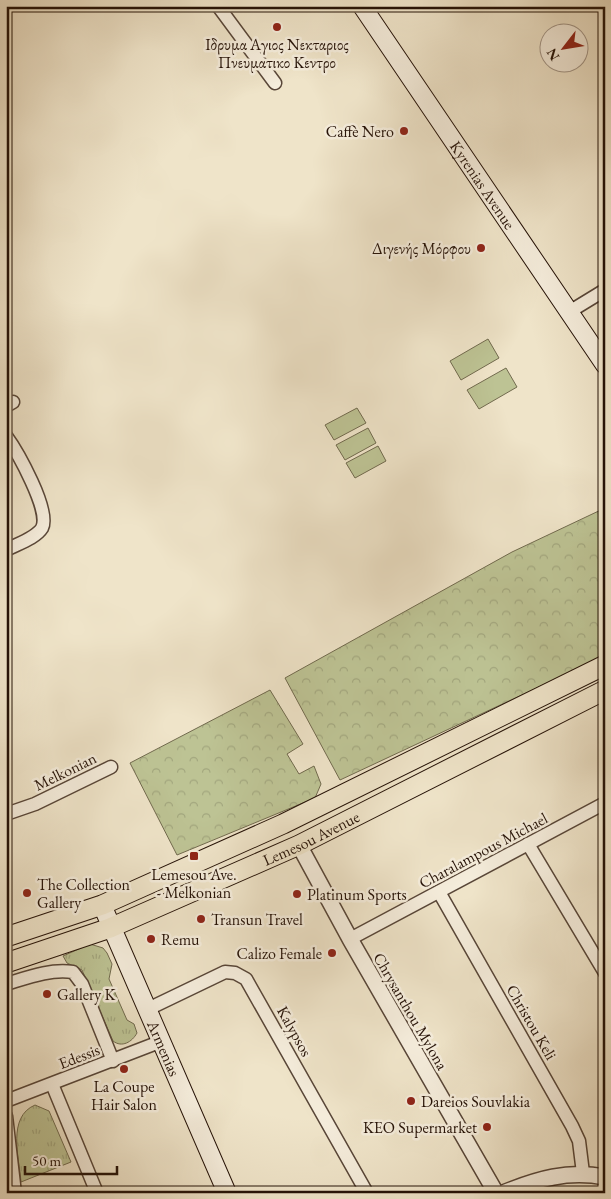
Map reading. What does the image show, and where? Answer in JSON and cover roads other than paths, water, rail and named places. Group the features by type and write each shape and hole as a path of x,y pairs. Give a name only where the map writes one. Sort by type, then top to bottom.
{"main road":[{"name":"Kyrenias Avenue","path":"362,6 605,365"},
{"name":"Lemesou Avenue","path":"6,937 102,904 284,824 605,665"},
{"name":"Lemesou Avenue","path":"6,963 110,928 299,845 605,690"},
{"name":"Armenias","path":"102,904 110,928 148,1009 226,1193"}],"street":[{"path":"218,6 275,83"},
{"path":"570,312 605,290"},
{"path":"6,436 14,447 39,499 44,515 43,526 38,533 6,550"},
{"name":"Melkonian","path":"6,814 36,804 111,767"},
{"name":"Charalampous Michael","path":"350,939 605,803"},
{"path":"528,844 605,973"},
{"name":"Chrysanthou Mylona","path":"299,845 350,939 496,1193"},
{"name":"Christou Keli","path":"439,892 572,1126 579,1141 584,1173"},
{"path":"6,984 43,972 59,970 73,972 82,984 113,1061"},
{"name":"Kalypsos","path":"148,1009 224,972 246,979 367,1193"},
{"name":"Edessis","path":"6,1101 162,1041"},
{"path":"52,1084 97,1193"},
{"path":"6,1116 15,1193"},
{"path":"503,1193 550,1176 584,1173 605,1177"}],"place":[{"name":"Ιδρυμα Αγιος Νεκταριος Πνευματικο Κεντρο","path":"277,27"},
{"name":"Caffè Nero","path":"404,131"},
{"name":"Διγενής Μόρφου","path":"481,248"},
{"name":"Lemesou Ave. - Melkonian","path":"194,856"},
{"name":"The Collection Gallery","path":"27,893"},
{"name":"Platinum Sports","path":"297,894"},
{"name":"Transun Travel","path":"201,919"},
{"name":"Remu","path":"151,939"},
{"name":"Calizo Female","path":"332,953"},
{"name":"Gallery K","path":"47,994"},
{"name":"La Coupe Hair Salon","path":"124,1069"},
{"name":"Dareios Souvlakia","path":"411,1101"},
{"name":"KEO Supermarket","path":"487,1127"}]}
